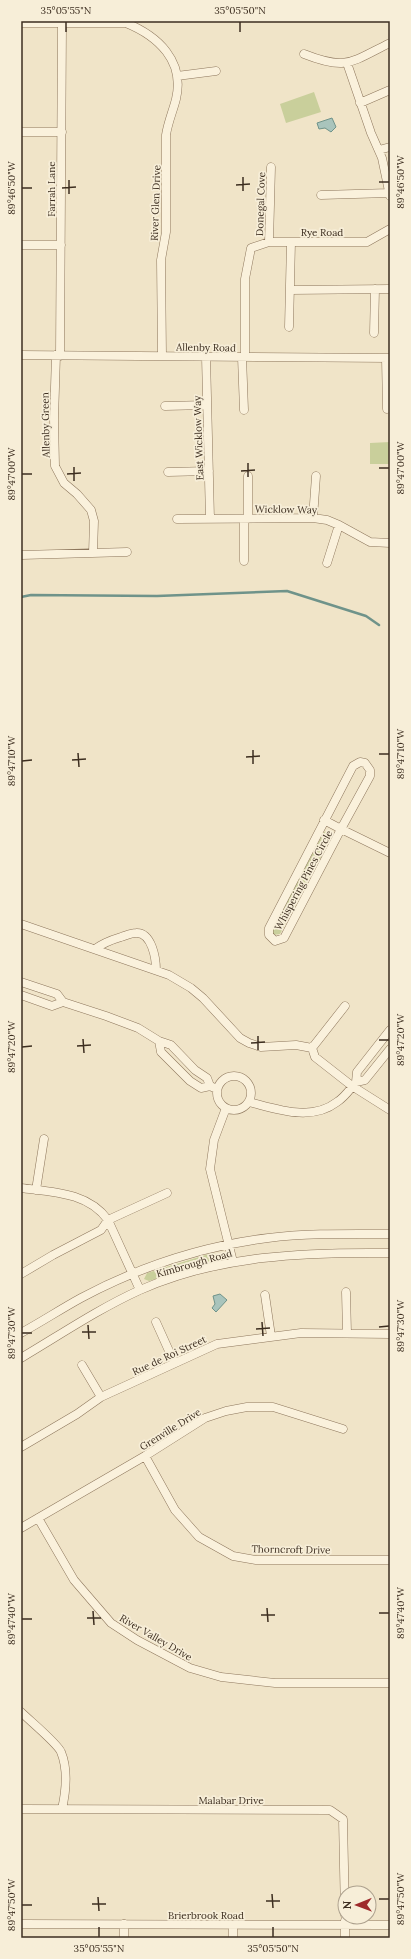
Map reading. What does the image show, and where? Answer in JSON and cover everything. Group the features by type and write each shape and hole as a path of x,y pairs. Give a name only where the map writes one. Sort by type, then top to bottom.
{"street":[{"name":"River Glen Drive","path":"21,23 126,23 152,36 168,54 177,76 176,98 166,135 166,232 161,260 162,356"},
{"name":"Farrah Lane","path":"58,356 61,246 62,23"},
{"path":"304,54 325,62 347,64 390,43"},
{"path":"321,195 389,192 379,150 360,103 347,64"},
{"path":"177,76 216,70"},
{"path":"360,103 390,90"},
{"path":"21,132 62,132"},
{"path":"379,150 390,148"},
{"name":"Donegal Cove","path":"269,242 271,167"},
{"name":"Rye Road","path":"244,357 245,279 251,248 269,242 367,242 390,229"},
{"path":"289,327 291,242"},
{"path":"21,245 61,246"},
{"path":"374,333 375,289"},
{"path":"290,290 390,289"},
{"name":"Allenby Road","path":"21,355 388,358"},
{"name":"Allenby Green","path":"58,356 54,418 55,466 64,483 77,494 91,510 94,521 93,553"},
{"name":"East Wicklow Way","path":"206,357 210,519"},
{"path":"244,357 244,410"},
{"path":"387,409 388,358"},
{"path":"165,406 207,404"},
{"path":"168,472 209,471"},
{"path":"244,561 248,476"},
{"path":"313,518 316,476"},
{"name":"Wicklow Way","path":"177,519 313,518 327,520 340,525 370,542 390,543"},
{"path":"327,563 340,525"},
{"path":"22,555 127,552"},
{"name":"Whispering Pines Circle","path":"360,762 366,763 370,770 370,776 341,829 284,938 278,941 273,940 269,935 269,928 324,820 354,766 360,762"},
{"name":"Whispering Pines Circle","path":"324,820 341,829"},
{"path":"341,829 390,853"},
{"path":"21,924 169,975 191,988 203,998 240,1038 249,1043 261,1046 296,1045 312,1048"},
{"path":"95,949 103,943 136,933 143,934 149,940 153,951 156,960 156,970"},
{"path":"21,982 57,994 63,1002 125,1022 160,1041 171,1045 194,1069 207,1078 214,1088 218,1100 226,1108 235,1110 241,1109 249,1102 251,1096 249,1086 241,1078 230,1077 224,1079 214,1088 201,1088 186,1078 161,1052 160,1041"},
{"path":"21,995 52,1006 63,1002"},
{"path":"312,1048 344,1006"},
{"path":"354,1084 357,1072 390,1030"},
{"path":"312,1048 315,1057 390,1110"},
{"path":"249,1102 294,1113 311,1112 336,1103 354,1084 366,1080 390,1049"},
{"path":"186,1078 194,1069"},
{"path":"226,1108 214,1140 210,1169 233,1262"},
{"path":"36,1190 44,1139"},
{"path":"21,1188 74,1195 102,1211 108,1220 140,1290"},
{"path":"21,1274 53,1254 101,1230 108,1220 167,1193"},
{"name":"Kimbrough Road","path":"21,1333 82,1298 133,1274 162,1262 229,1244 295,1236 390,1234"},
{"name":"Kimbrough Road","path":"21,1358 117,1301 164,1281 233,1262 291,1254 390,1253"},
{"path":"346,1292 347,1333"},
{"path":"265,1295 271,1336"},
{"path":"156,1322 174,1362"},
{"name":"Rue de Roi Street","path":"21,1447 77,1414 101,1397 174,1362 216,1344 301,1333 390,1334"},
{"path":"82,1365 101,1397"},
{"name":"Grenville Drive","path":"21,1528 145,1456 205,1418 226,1411 247,1407 273,1407 343,1429"},
{"name":"Thorncroft Drive","path":"145,1456 180,1516 199,1537 232,1556 256,1560 390,1560"},
{"name":"River Valley Drive","path":"38,1518 74,1580 112,1623 137,1640 190,1668 221,1677 275,1683 390,1683"},
{"path":"21,1712 61,1752 65,1772 66,1791 62,1809"},
{"name":"Malabar Drive","path":"21,1809 330,1810 343,1819 344,1885"},
{"name":"Brierbrook Road","path":"21,1924 233,1925 337,1919"},
{"name":"Brierbrook Road","path":"377,1923 390,1925"},
{"path":"124,1924 124,1938"},
{"path":"233,1925 233,1938"},
{"path":"345,1925 345,1938"}],"green space":[{"path":"314,92 321,112 286,123 280,104"},
{"path":"390,442 390,464 370,464 370,443"},
{"path":"324,832 332,832 332,836 280,934 273,935 272,929"},
{"path":"212,1253 218,1255 217,1260 149,1281 144,1279 147,1273"}],"water":[{"path":"332,118 336,127 331,132 325,128 319,129 317,123"},
{"path":"220,1294 227,1300 216,1312 212,1308 215,1304 213,1296"}],"waterway":[{"path":"21,597 31,595 157,596 287,591 366,616 379,625"}]}
